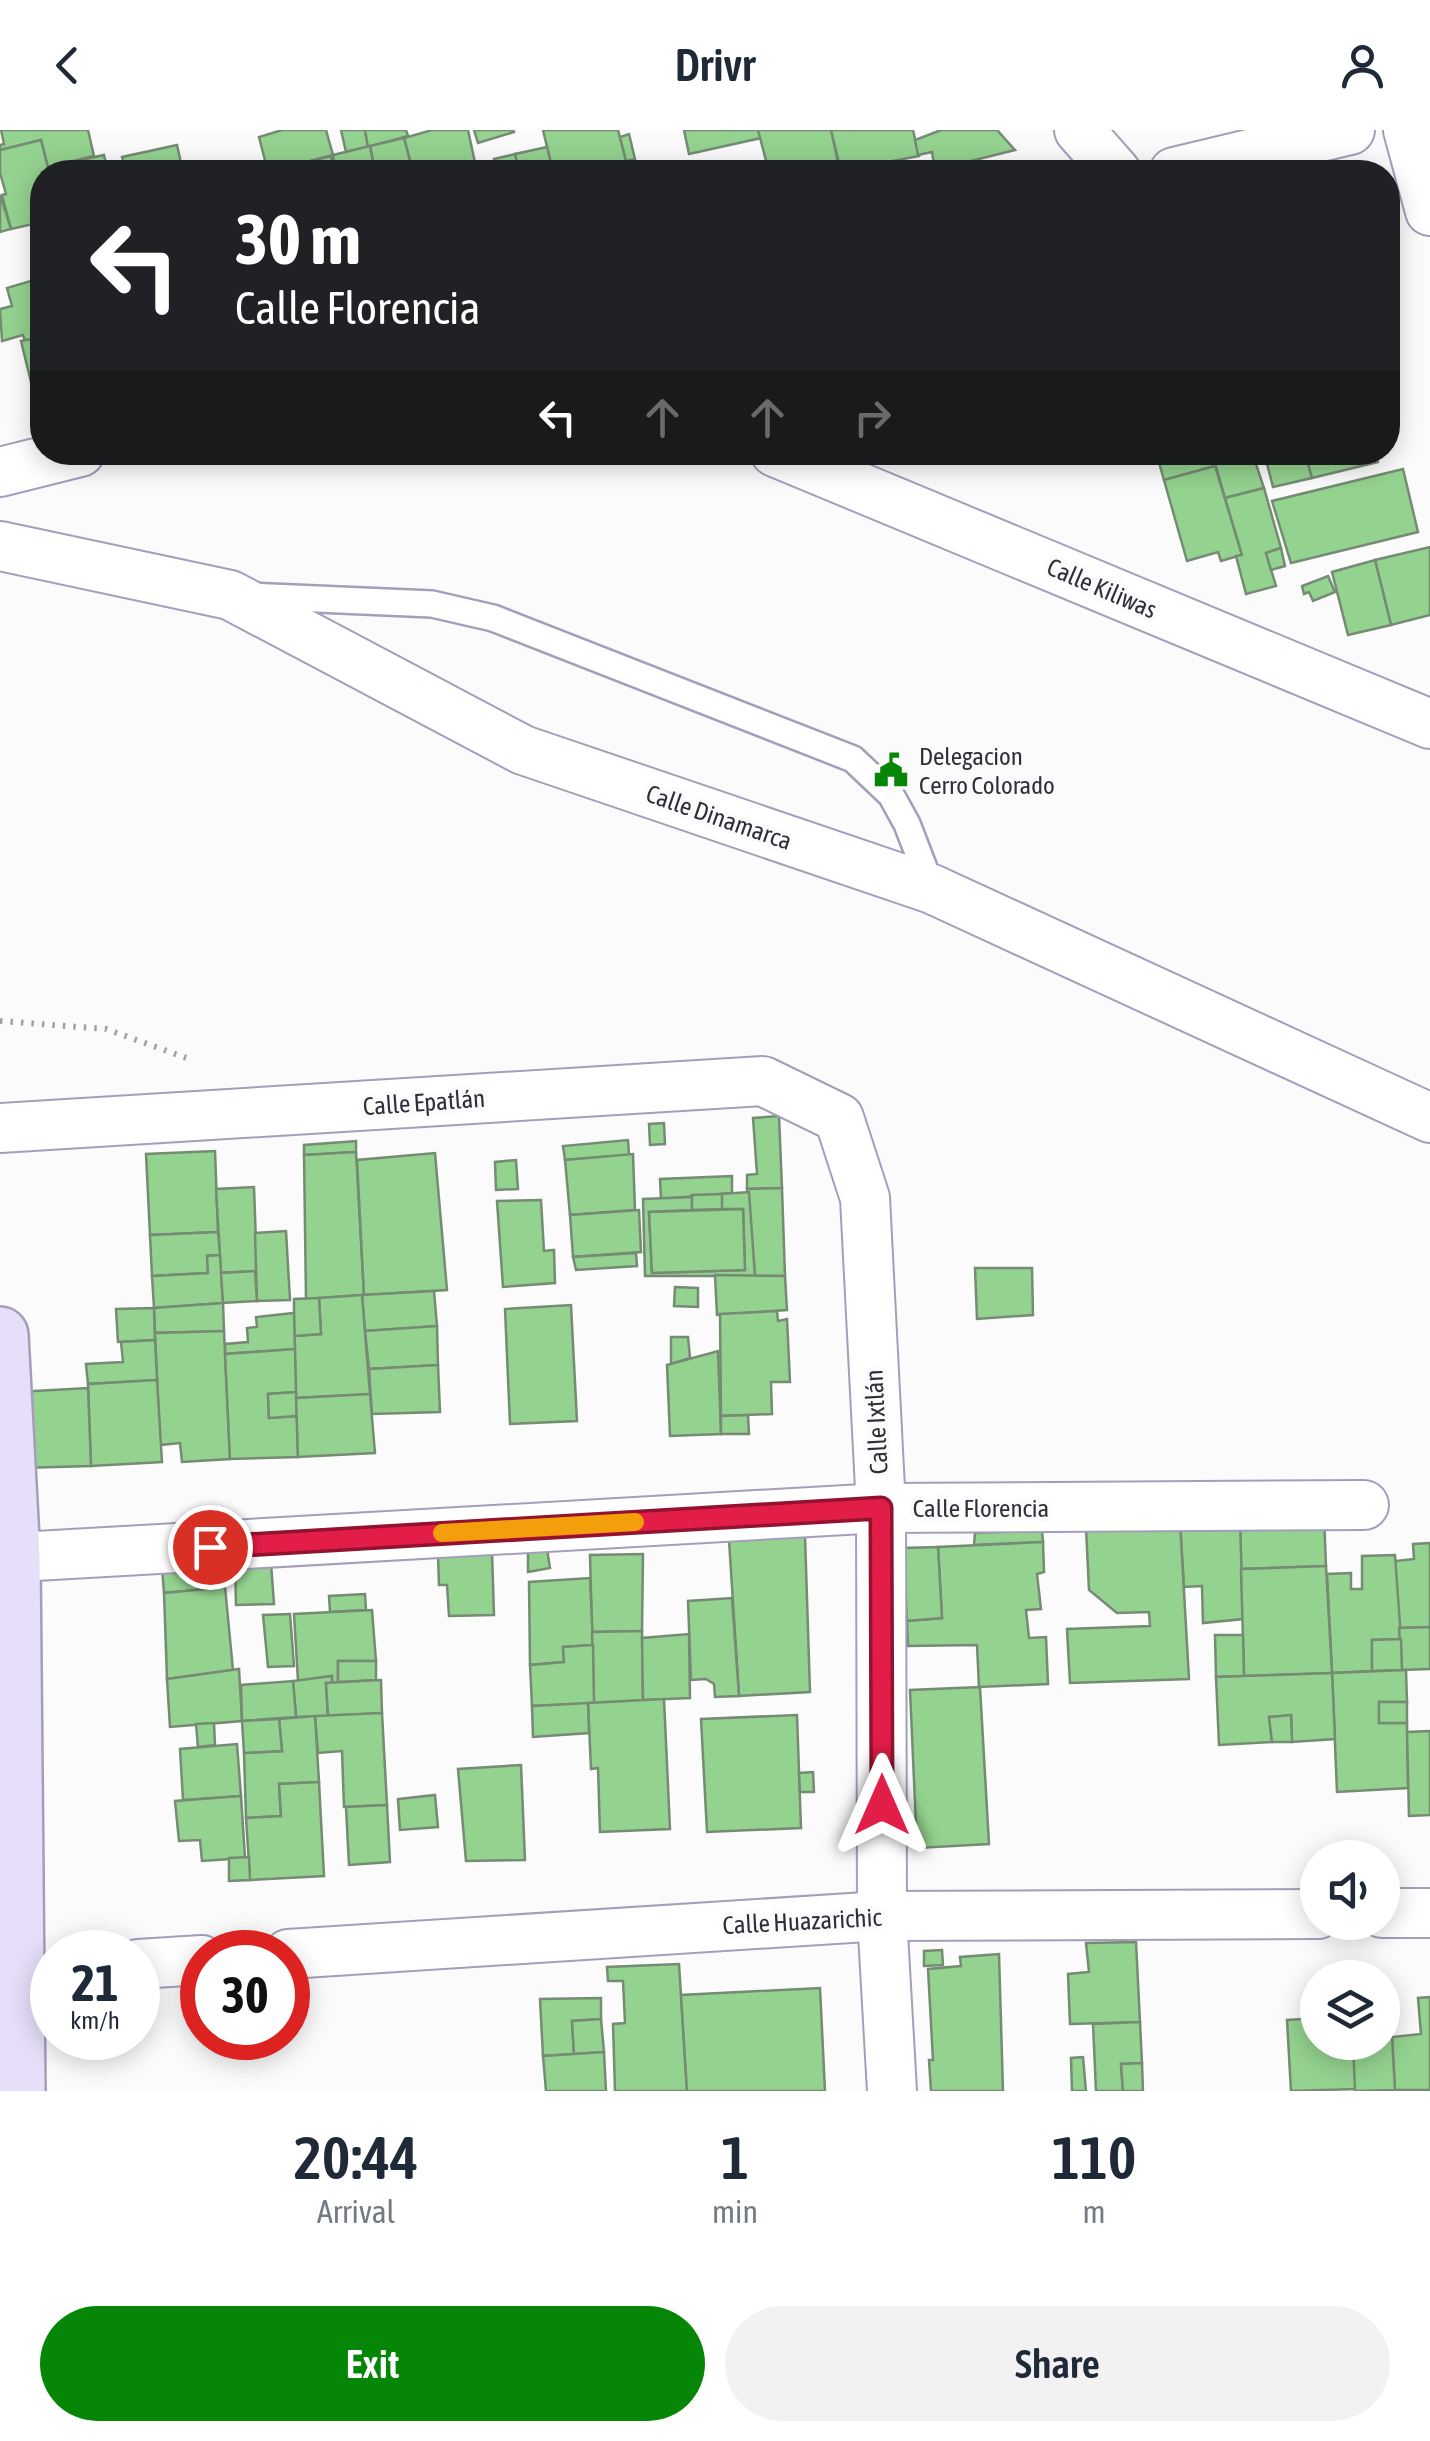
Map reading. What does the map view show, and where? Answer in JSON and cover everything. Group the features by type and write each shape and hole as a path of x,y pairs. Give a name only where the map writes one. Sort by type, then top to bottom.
{"street":[{"path":"1079,130 1105,160"},
{"path":"1224,160 1350,130"},
{"path":"1408,130 1430,211"},
{"path":"0,472 30,464"},
{"name":"Calle Kiliwas","path":"806,465 1430,724"},
{"name":"Calle Dinamarca","path":"0,546 230,595 523,750 932,890 1430,1118"},
{"name":"Calle Epatlán","path":"0,1128 763,1080 839,1118"},
{"name":"Calle Ixtlán","path":"839,1118 865,1198 881,1508 882,1916 892,2091"},
{"path":"0,1334 23,1971 17,2091"},
{"name":"Calle Florencia","path":"6,1558 881,1508 1364,1505"},
{"path":"1400,1913 1430,1913"},
{"name":"Calle Huazarichic","path":"310,1953 882,1916 1300,1914"}],"lane":[{"path":"230,595 432,604 493,618 853,759 892,795 932,890"}],"path":[{"path":"0,1021 106,1029 193,1061"}],"building":[{"path":"1,130 88,130 94,156 46,160 41,140 0,150 4,144"},
{"path":"282,130 326,130 333,155 314,160 265,160 259,137"},
{"path":"341,130 365,130 368,147 346,152"},
{"path":"365,130 406,130 408,136 368,147"},
{"path":"432,130 468,130 474,160 410,160 404,138"},
{"path":"474,130 513,130 514,132 478,143"},
{"path":"543,130 618,130 626,160 550,160"},
{"path":"684,130 758,130 761,138 689,154"},
{"path":"758,130 831,130 837,160 766,160"},
{"path":"831,130 913,130 919,156 898,160 838,160"},
{"path":"941,130 997,130 1015,150 975,160 933,160 932,152 918,155 915,140"},
{"path":"629,134 635,159 626,160 620,137"},
{"path":"404,138 410,160 373,160 370,146"},
{"path":"41,140 46,160 30,160 30,225 11,229 2,195 6,194 0,173 0,150"},
{"path":"177,145 180,160 123,160 122,157"},
{"path":"370,146 373,160 334,160 333,155"},
{"path":"547,147 550,160 516,160 515,154"},
{"path":"515,154 516,160 494,160"},
{"path":"0,195 11,229 0,232"},
{"path":"30,281 30,340 25,341 23,335 2,341 0,309 12,306 7,288"},
{"path":"30,339 30,378 21,341"},
{"path":"1160,465 1215,466 1164,480"},
{"path":"1216,465 1256,465 1264,488 1225,498"},
{"path":"1267,465 1308,465 1312,478 1273,487"},
{"path":"1308,465 1366,465 1312,478"},
{"path":"1215,466 1242,555 1221,561 1218,552 1187,561 1164,480"},
{"path":"1403,469 1418,532 1291,563 1272,501"},
{"path":"1264,488 1281,548 1266,553 1276,586 1246,594 1236,556 1242,555 1225,498"},
{"path":"1430,547 1430,615 1391,625 1375,560"},
{"path":"1281,548 1285,566 1271,570 1266,553"},
{"path":"1375,560 1391,625 1348,635 1332,572"},
{"path":"1328,576 1335,592 1313,601 1309,592 1304,594 1302,586"},
{"path":"779,1116 782,1188 747,1189 747,1175 757,1174 753,1118"},
{"path":"664,1123 665,1144 650,1145 649,1124"},
{"path":"628,1140 629,1155 565,1160 563,1146"},
{"path":"356,1141 356,1152 304,1155 304,1145"},
{"path":"215,1151 218,1232 150,1235 146,1154"},
{"path":"356,1152 364,1295 306,1299 304,1155"},
{"path":"435,1153 447,1290 364,1295 357,1160"},
{"path":"633,1154 635,1210 570,1215 565,1160"},
{"path":"516,1160 518,1189 496,1190 495,1162"},
{"path":"732,1176 732,1193 661,1199 660,1179"},
{"path":"254,1187 257,1271 221,1273 216,1189"},
{"path":"782,1188 785,1276 755,1276 747,1189"},
{"path":"749,1192 755,1276 645,1276 643,1199 692,1197 692,1210 649,1212 652,1273 745,1270 743,1209 722,1209 721,1194"},
{"path":"722,1194 722,1209 692,1210 692,1195"},
{"path":"541,1200 544,1251 554,1250 555,1283 503,1287 497,1201"},
{"path":"743,1209 745,1270 652,1273 649,1212"},
{"path":"639,1210 641,1252 573,1257 570,1215"},
{"path":"286,1231 290,1300 257,1301 255,1233"},
{"path":"218,1232 220,1255 207,1256 208,1273 152,1276 150,1235"},
{"path":"636,1253 637,1266 576,1270 573,1257"},
{"path":"220,1255 223,1303 154,1308 152,1276 208,1273 207,1256"},
{"path":"975,1268 1032,1268 1033,1315 977,1319"},
{"path":"255,1271 257,1301 223,1303 221,1273"},
{"path":"715,1275 785,1276 787,1310 717,1315"},
{"path":"675,1287 698,1288 698,1307 674,1306"},
{"path":"434,1291 437,1326 365,1331 362,1295"},
{"path":"362,1295 370,1394 296,1398 294,1336 321,1334 319,1298"},
{"path":"319,1298 321,1334 294,1336 294,1299"},
{"path":"223,1303 224,1331 155,1333 154,1308"},
{"path":"571,1305 577,1421 510,1424 505,1309"},
{"path":"154,1308 155,1340 118,1342 116,1309"},
{"path":"777,1311 778,1321 787,1319 790,1382 771,1382 772,1414 721,1416 720,1314"},
{"path":"294,1313 295,1349 225,1354 225,1344 248,1342 247,1328 257,1327 256,1317"},
{"path":"437,1326 438,1365 369,1369 365,1331"},
{"path":"224,1331 230,1459 182,1462 180,1443 160,1445 155,1333"},
{"path":"671,1337 688,1337 690,1358 671,1364"},
{"path":"155,1340 157,1380 88,1384 86,1364 123,1362 121,1342"},
{"path":"295,1349 296,1392 268,1394 269,1418 297,1416 298,1457 230,1459 225,1354"},
{"path":"718,1351 721,1434 670,1436 667,1365"},
{"path":"438,1365 440,1412 372,1414 369,1369"},
{"path":"157,1380 162,1462 91,1466 88,1384"},
{"path":"88,1388 91,1466 21,1468 17,1392"},
{"path":"296,1392 297,1416 269,1418 268,1394"},
{"path":"370,1394 375,1453 298,1457 296,1398"},
{"path":"748,1415 749,1434 721,1434 721,1416"},
{"path":"1324,1515 1326,1566 1241,1569 1240,1519"},
{"path":"1240,1519 1243,1619 1203,1623 1202,1586 1184,1587 1180,1522"},
{"path":"1180,1522 1189,1679 1070,1683 1067,1629 1150,1626 1149,1612 1117,1613 1089,1590 1086,1528"},
{"path":"1042,1530 1043,1542 974,1545 975,1533"},
{"path":"805,1536 810,1692 739,1696 729,1540"},
{"path":"1043,1542 1044,1572 1037,1574 1041,1609 1026,1610 1029,1638 1046,1637 1048,1684 979,1687 977,1645 908,1646 907,1621 942,1618 938,1547"},
{"path":"1430,1543 1430,1627 1399,1628 1395,1561 1414,1559 1413,1544"},
{"path":"938,1547 942,1618 907,1621 903,1548"},
{"path":"547,1549 550,1568 528,1572 528,1550"},
{"path":"492,1552 494,1615 449,1616 447,1585 439,1585 438,1555"},
{"path":"643,1554 642,1631 592,1632 590,1555"},
{"path":"1395,1555 1401,1639 1372,1640 1372,1671 1332,1673 1327,1574 1351,1573 1351,1589 1362,1589 1362,1556"},
{"path":"271,1563 274,1604 236,1605 235,1565"},
{"path":"223,1565 222,1588 164,1593 162,1568"},
{"path":"1326,1566 1332,1673 1244,1676 1241,1569"},
{"path":"590,1578 593,1645 563,1647 564,1662 530,1665 529,1582"},
{"path":"225,1587 233,1670 167,1679 164,1593"},
{"path":"365,1594 366,1610 330,1612 329,1596"},
{"path":"732,1598 739,1696 715,1697 714,1684 706,1679 691,1680 688,1601"},
{"path":"372,1610 376,1661 338,1661 338,1682 332,1683 332,1676 298,1681 294,1614"},
{"path":"290,1614 294,1666 268,1667 263,1615"},
{"path":"1430,1627 1430,1669 1402,1670 1399,1628"},
{"path":"642,1631 643,1700 594,1704 592,1632"},
{"path":"689,1634 690,1698 643,1700 642,1638"},
{"path":"1215,1635 1243,1635 1244,1676 1216,1677"},
{"path":"1401,1639 1402,1670 1372,1671 1372,1640"},
{"path":"593,1645 594,1704 532,1706 530,1665 564,1662 563,1647"},
{"path":"338,1661 376,1661 376,1680 338,1682"},
{"path":"239,1669 242,1721 170,1727 167,1679"},
{"path":"1406,1670 1407,1702 1379,1702 1379,1723 1407,1723 1408,1788 1337,1792 1332,1673"},
{"path":"1332,1673 1335,1739 1292,1742 1291,1715 1269,1717 1272,1742 1219,1745 1216,1677"},
{"path":"332,1676 332,1683 326,1683 328,1716 296,1717 293,1681"},
{"path":"381,1680 382,1713 328,1716 326,1683"},
{"path":"293,1681 296,1717 242,1721 241,1685"},
{"path":"980,1687 989,1844 917,1848 910,1690"},
{"path":"664,1699 670,1829 600,1832 598,1768 591,1769 588,1703"},
{"path":"1379,1702 1407,1702 1407,1723 1379,1723"},
{"path":"588,1703 589,1733 533,1737 532,1706"},
{"path":"382,1713 387,1805 344,1807 342,1751 318,1753 315,1716"},
{"path":"797,1715 801,1828 707,1832 701,1719"},
{"path":"1291,1715 1292,1742 1272,1742 1269,1717"},
{"path":"315,1716 319,1782 279,1784 281,1816 246,1818 244,1753 282,1751 279,1719"},
{"path":"279,1719 282,1751 244,1753 242,1721"},
{"path":"214,1723 215,1745 198,1747 196,1724"},
{"path":"1430,1731 1430,1815 1409,1816 1407,1732"},
{"path":"237,1744 241,1796 183,1800 180,1749"},
{"path":"521,1765 525,1860 466,1861 458,1769"},
{"path":"813,1772 814,1792 800,1792 799,1773"},
{"path":"319,1782 324,1876 250,1880 246,1818 281,1816 279,1784"},
{"path":"435,1795 438,1827 400,1830 398,1799"},
{"path":"241,1796 245,1858 202,1861 200,1840 179,1841 175,1801"},
{"path":"387,1805 390,1862 349,1865 346,1807"},
{"path":"249,1857 250,1880 229,1881 229,1858"},
{"path":"1136,1942 1140,2022 1070,2024 1068,1974 1089,1972 1086,1943"},
{"path":"942,1950 943,1965 924,1966 924,1951"},
{"path":"999,1954 1003,2091 931,2091 928,1969 961,1966 960,1957"},
{"path":"679,1964 687,2091 615,2091 613,2024 625,2023 623,1981 608,1981 607,1967"},
{"path":"820,1988 825,2091 687,2091 681,1995"},
{"path":"1430,1997 1430,2090 1395,2090 1393,2060 1400,2060 1400,2036 1421,2034 1418,1998"},
{"path":"601,1998 601,2019 572,2021 574,2054 543,2056 540,1999"},
{"path":"601,2019 604,2052 574,2054 572,2021"},
{"path":"1300,2019 1300,2060 1354,2060 1356,2089 1291,2091 1287,2020"},
{"path":"1140,2022 1142,2063 1121,2064 1123,2091 1096,2091 1093,2024"},
{"path":"604,2052 606,2091 546,2091 543,2056"},
{"path":"1083,2057 1086,2091 1072,2091 1071,2058"},
{"path":"1354,2060 1393,2060 1395,2090 1355,2091"},
{"path":"1142,2063 1143,2091 1123,2091 1121,2064"}],"slow traffic":[{"path":"442,1533 635,1522"}],"place":[{"name":"Delegacion Cerro Colorado","path":"891,770"}],"route":[{"path":"210,1547 881,1508 882,1805"}]}
